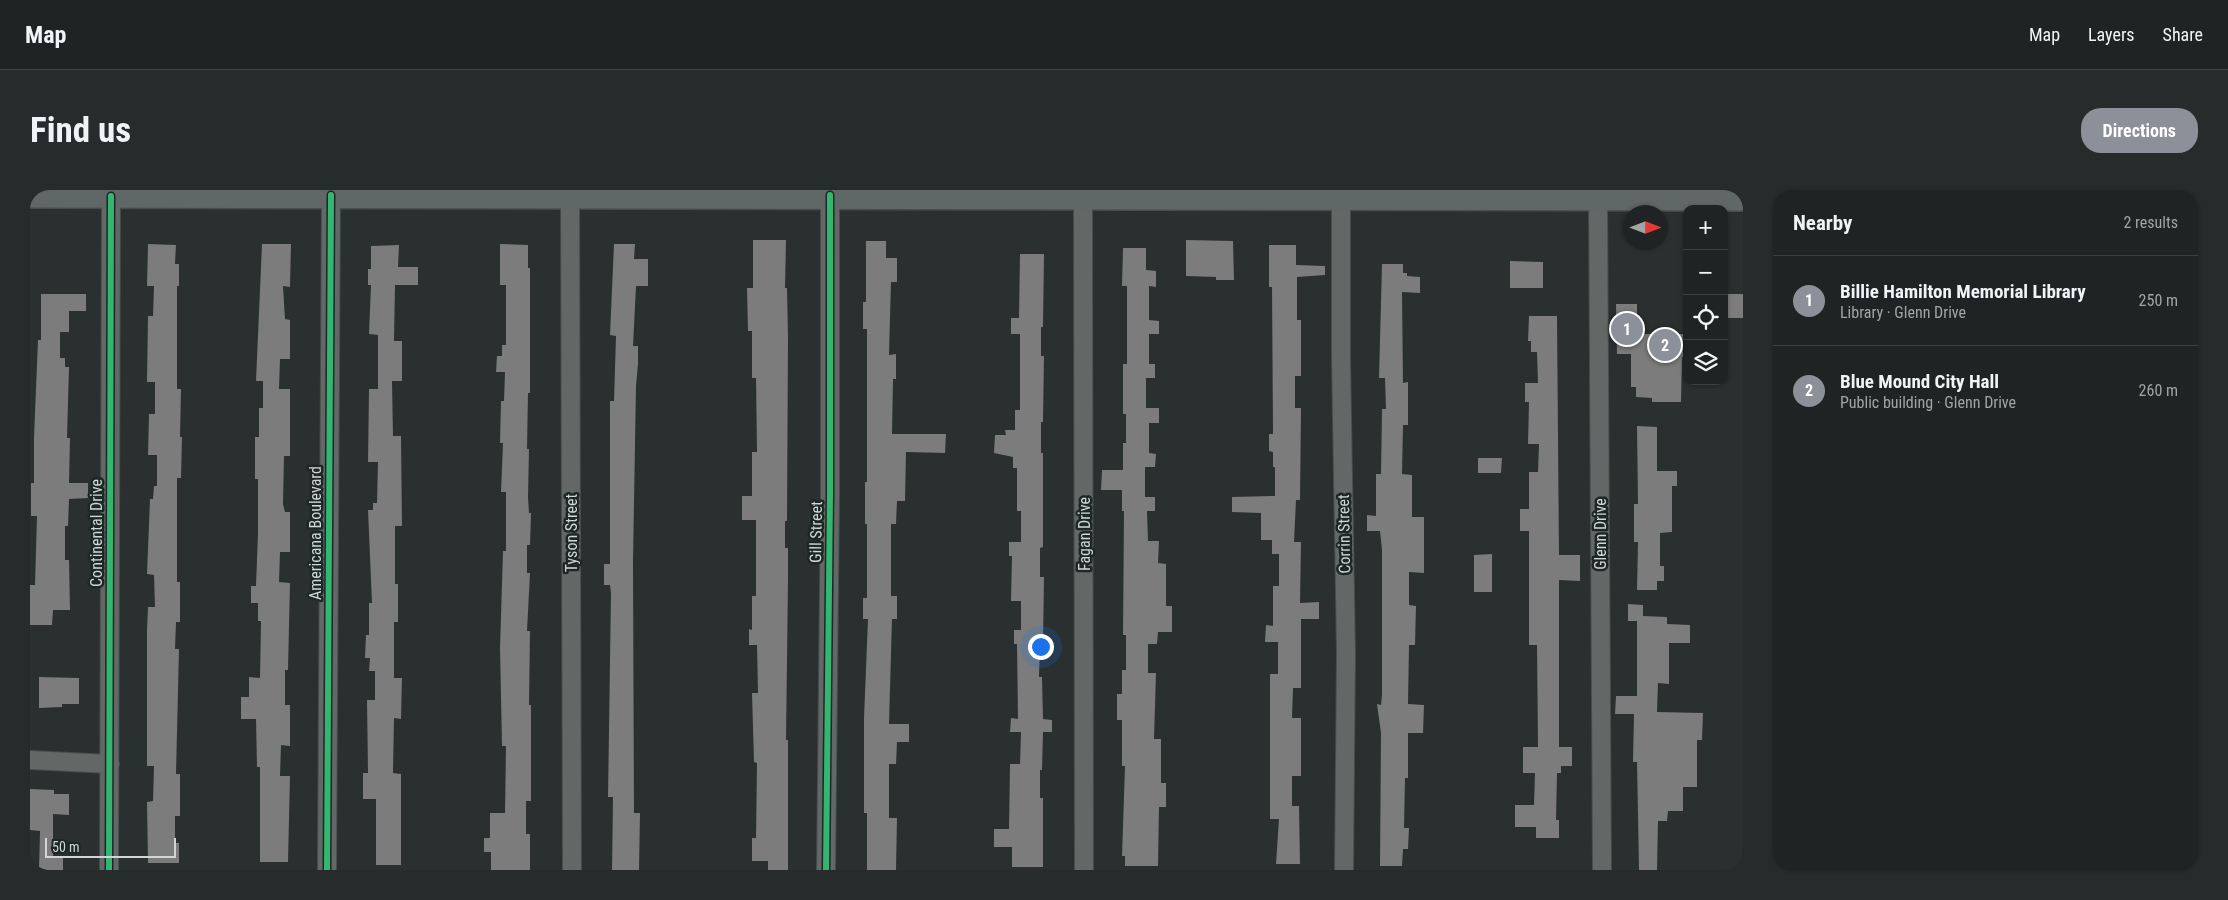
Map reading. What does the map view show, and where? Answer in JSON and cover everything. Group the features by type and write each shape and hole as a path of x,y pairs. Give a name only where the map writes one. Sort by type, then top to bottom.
{"main road":[{"path":"30,195 830,195 1083,198 1246,194 1342,198 1743,198"}],"street":[{"name":"Gill Street","path":"826,870 830,494 830,195"},
{"name":"Continental Drive","path":"109,870 111,196"},
{"name":"Americana Boulevard","path":"327,870 331,196"},
{"name":"Tyson Street","path":"570,196 572,870"},
{"name":"Fagan Drive","path":"1083,198 1084,870"},
{"name":"Corrin Street","path":"1342,198 1341,359 1346,653 1344,870"},
{"name":"Glenn Drive","path":"1598,198 1602,870"},
{"path":"30,760 110,764"}],"building":[{"path":"753,240 786,240 785,288 787,288 788,337 787,521 785,521 785,548 788,548 786,740 788,740 788,870 768,870 768,861 752,861 752,838 756,838 757,763 754,762 752,693 758,693 757,645 749,645 749,629 752,630 752,596 756,596 756,520 742,520 742,496 752,496 752,452 757,452 756,378 752,378 752,331 748,331 747,288 753,288"},
{"path":"1186,240 1233,241 1234,280 1186,276"},
{"path":"866,241 886,241 886,258 897,258 897,282 891,282 889,355 896,354 896,379 893,379 892,434 946,434 945,453 906,452 905,501 897,501 896,524 891,524 891,596 897,596 897,619 892,619 889,724 909,724 909,742 897,742 896,764 889,764 889,818 897,818 896,870 867,870 867,813 864,813 864,718 868,619 863,619 863,598 867,598 865,482 867,482 867,329 863,329 863,302 866,302"},
{"path":"148,244 176,245 175,264 179,264 179,286 177,286 177,389 181,389 180,437 182,437 181,478 177,478 177,582 180,582 180,622 176,622 175,649 179,649 176,774 180,774 180,816 175,816 175,843 179,843 179,863 148,863 147,802 153,801 154,766 147,766 147,630 148,607 155,607 154,575 147,574 150,499 153,499 154,486 157,486 157,455 148,455 149,414 155,414 155,382 147,382 148,316 153,316 154,286 147,286"},
{"path":"262,244 291,244 290,287 283,286 285,319 290,320 290,359 280,359 279,389 290,389 290,456 284,456 283,504 285,512 290,512 290,552 280,552 279,582 290,583 288,670 285,670 285,705 290,705 290,746 281,745 280,776 290,776 288,862 260,862 260,767 257,767 256,719 241,719 241,697 249,697 249,677 260,678 261,621 258,621 258,603 251,603 251,586 256,586 258,533 258,479 255,479 255,437 259,437 259,408 263,408 263,381 256,381"},
{"path":"500,244 528,245 528,268 530,268 530,393 528,393 527,449 529,449 528,498 529,513 531,513 530,545 527,545 527,573 530,573 527,631 530,631 531,801 526,801 526,834 530,834 530,870 491,870 491,852 484,852 484,838 490,838 490,813 505,813 506,746 502,746 500,648 503,551 506,551 506,492 501,492 503,443 500,443 501,401 504,401 505,372 496,372 497,356 502,356 502,345 506,345 506,285 500,285"},
{"path":"614,244 635,244 634,259 648,259 648,286 636,286 633,346 638,346 633,562 634,813 640,813 639,870 612,870 613,797 608,797 611,593 610,585 604,585 604,564 610,564 610,401 614,401 616,336 610,335"},
{"path":"399,245 398,267 418,267 418,285 395,285 394,341 402,341 402,381 392,381 393,436 401,436 402,526 395,526 395,584 398,584 398,622 394,622 394,678 402,678 401,719 394,718 393,773 401,774 401,865 376,865 376,799 363,799 363,773 368,773 367,700 375,700 375,671 369,671 370,658 365,658 366,635 369,635 369,603 372,603 368,510 373,510 373,503 377,503 378,462 368,462 369,389 378,389 378,335 369,334 371,285 368,285 368,269 371,269 371,246"},
{"path":"1269,245 1296,245 1296,265 1325,266 1325,275 1297,277 1297,320 1301,320 1301,376 1295,376 1295,408 1301,408 1300,500 1296,500 1294,542 1301,542 1300,603 1319,602 1319,619 1301,619 1301,688 1293,688 1292,718 1301,718 1301,776 1292,776 1292,806 1299,806 1300,864 1276,864 1279,819 1270,819 1270,674 1278,674 1278,642 1265,642 1266,625 1273,626 1273,586 1279,586 1279,554 1272,554 1272,540 1261,540 1261,513 1232,512 1232,497 1275,496 1273,452 1269,451 1269,434 1273,434 1272,287 1269,287"},
{"path":"1123,248 1146,248 1146,270 1156,271 1156,287 1149,286 1149,320 1159,321 1159,334 1149,334 1149,364 1155,364 1155,378 1146,378 1146,408 1159,408 1159,423 1149,423 1149,453 1156,454 1155,467 1145,467 1145,497 1155,497 1155,511 1147,511 1148,541 1159,541 1158,563 1166,564 1166,606 1172,606 1172,632 1158,632 1157,644 1148,644 1148,673 1156,673 1154,739 1161,739 1161,783 1166,783 1166,807 1159,807 1158,866 1125,866 1125,856 1122,856 1125,766 1122,766 1122,720 1117,720 1117,694 1122,694 1122,670 1126,670 1126,635 1123,635 1124,511 1122,511 1122,490 1101,490 1102,470 1123,470 1123,443 1126,443 1126,414 1123,414 1123,364 1127,364 1127,286 1122,286"},
{"path":"1020,254 1044,254 1043,327 1041,327 1041,356 1044,356 1043,422 1041,422 1041,453 1043,453 1043,547 1040,548 1040,577 1044,577 1043,644 1040,644 1039,677 1042,677 1043,719 1052,720 1052,732 1043,732 1042,770 1040,770 1040,798 1043,798 1043,867 1012,867 1012,847 994,847 994,829 1009,829 1010,764 1020,764 1021,732 1010,732 1011,718 1018,719 1017,644 1014,644 1014,630 1021,630 1021,601 1011,601 1012,556 1009,556 1009,542 1021,542 1021,511 1017,511 1017,468 1013,468 1013,457 994,453 995,435 1006,435 1005,430 1015,430 1015,410 1020,410 1020,334 1011,334 1011,318 1019,318"},
{"path":"1510,261 1543,262 1543,288 1510,288"},
{"path":"1382,264 1403,264 1403,273 1407,273 1407,276 1420,277 1420,293 1402,292 1403,383 1408,382 1408,425 1403,425 1402,474 1412,475 1412,517 1424,517 1424,573 1409,572 1409,605 1416,606 1415,645 1409,645 1408,704 1424,705 1423,733 1408,733 1408,778 1405,778 1404,828 1409,828 1408,849 1403,849 1402,866 1380,866 1381,733 1377,704 1381,705 1382,694 1382,550 1380,531 1367,531 1367,515 1376,516 1376,474 1381,474 1382,409 1386,409 1385,378 1379,378"},
{"path":"41,294 86,294 86,311 69,311 69,332 60,332 60,358 65,358 65,367 69,367 67,438 70,438 69,483 88,483 88,498 69,499 68,526 65,526 65,560 69,560 70,610 53,610 52,625 30,625 30,585 35,585 37,516 31,516 31,483 34,483 38,340 41,340"},
{"path":"1728,294 1743,294 1743,318 1728,318"},
{"path":"1616,304 1637,304 1637,334 1683,334 1681,402 1652,402 1652,398 1636,397 1636,387 1631,387 1631,354 1617,354"},
{"path":"1529,316 1557,316 1559,555 1580,555 1580,581 1559,580 1559,747 1572,747 1572,766 1561,766 1561,773 1557,773 1556,820 1559,820 1559,838 1536,838 1536,827 1515,827 1515,805 1534,805 1535,773 1523,773 1523,747 1538,747 1537,645 1529,645 1529,531 1520,531 1520,509 1529,509 1529,472 1538,472 1539,444 1528,444 1529,402 1525,402 1525,383 1538,383 1537,352 1531,352 1531,341 1528,341"},
{"path":"1637,426 1657,427 1657,471 1677,471 1677,486 1672,486 1672,532 1660,533 1660,566 1664,566 1664,581 1657,581 1657,590 1637,590 1638,542 1634,542 1634,504 1638,504"},
{"path":"1478,458 1502,458 1501,473 1478,473"},
{"path":"1492,554 1492,592 1474,592 1474,555"},
{"path":"1628,604 1643,605 1643,616 1667,617 1667,624 1690,625 1690,643 1669,643 1669,684 1658,683 1657,712 1703,713 1702,740 1697,740 1697,787 1683,787 1683,811 1668,811 1667,821 1658,821 1657,870 1639,870 1637,762 1633,762 1634,714 1615,714 1616,696 1637,696 1637,621 1628,621"},
{"path":"39,677 79,678 79,704 62,704 62,707 39,708"},
{"path":"30,789 54,790 54,794 69,794 69,815 53,814 53,856 63,856 63,870 39,870 40,831 30,830"}],"cycle path":[{"path":"327,870 331,195"},
{"path":"826,870 830,494 830,195"},
{"path":"109,870 111,196"}],"place":[{"name":"Billie Hamilton Memorial Library","path":"1627,329"},
{"name":"Blue Mound City Hall","path":"1665,345"}]}
